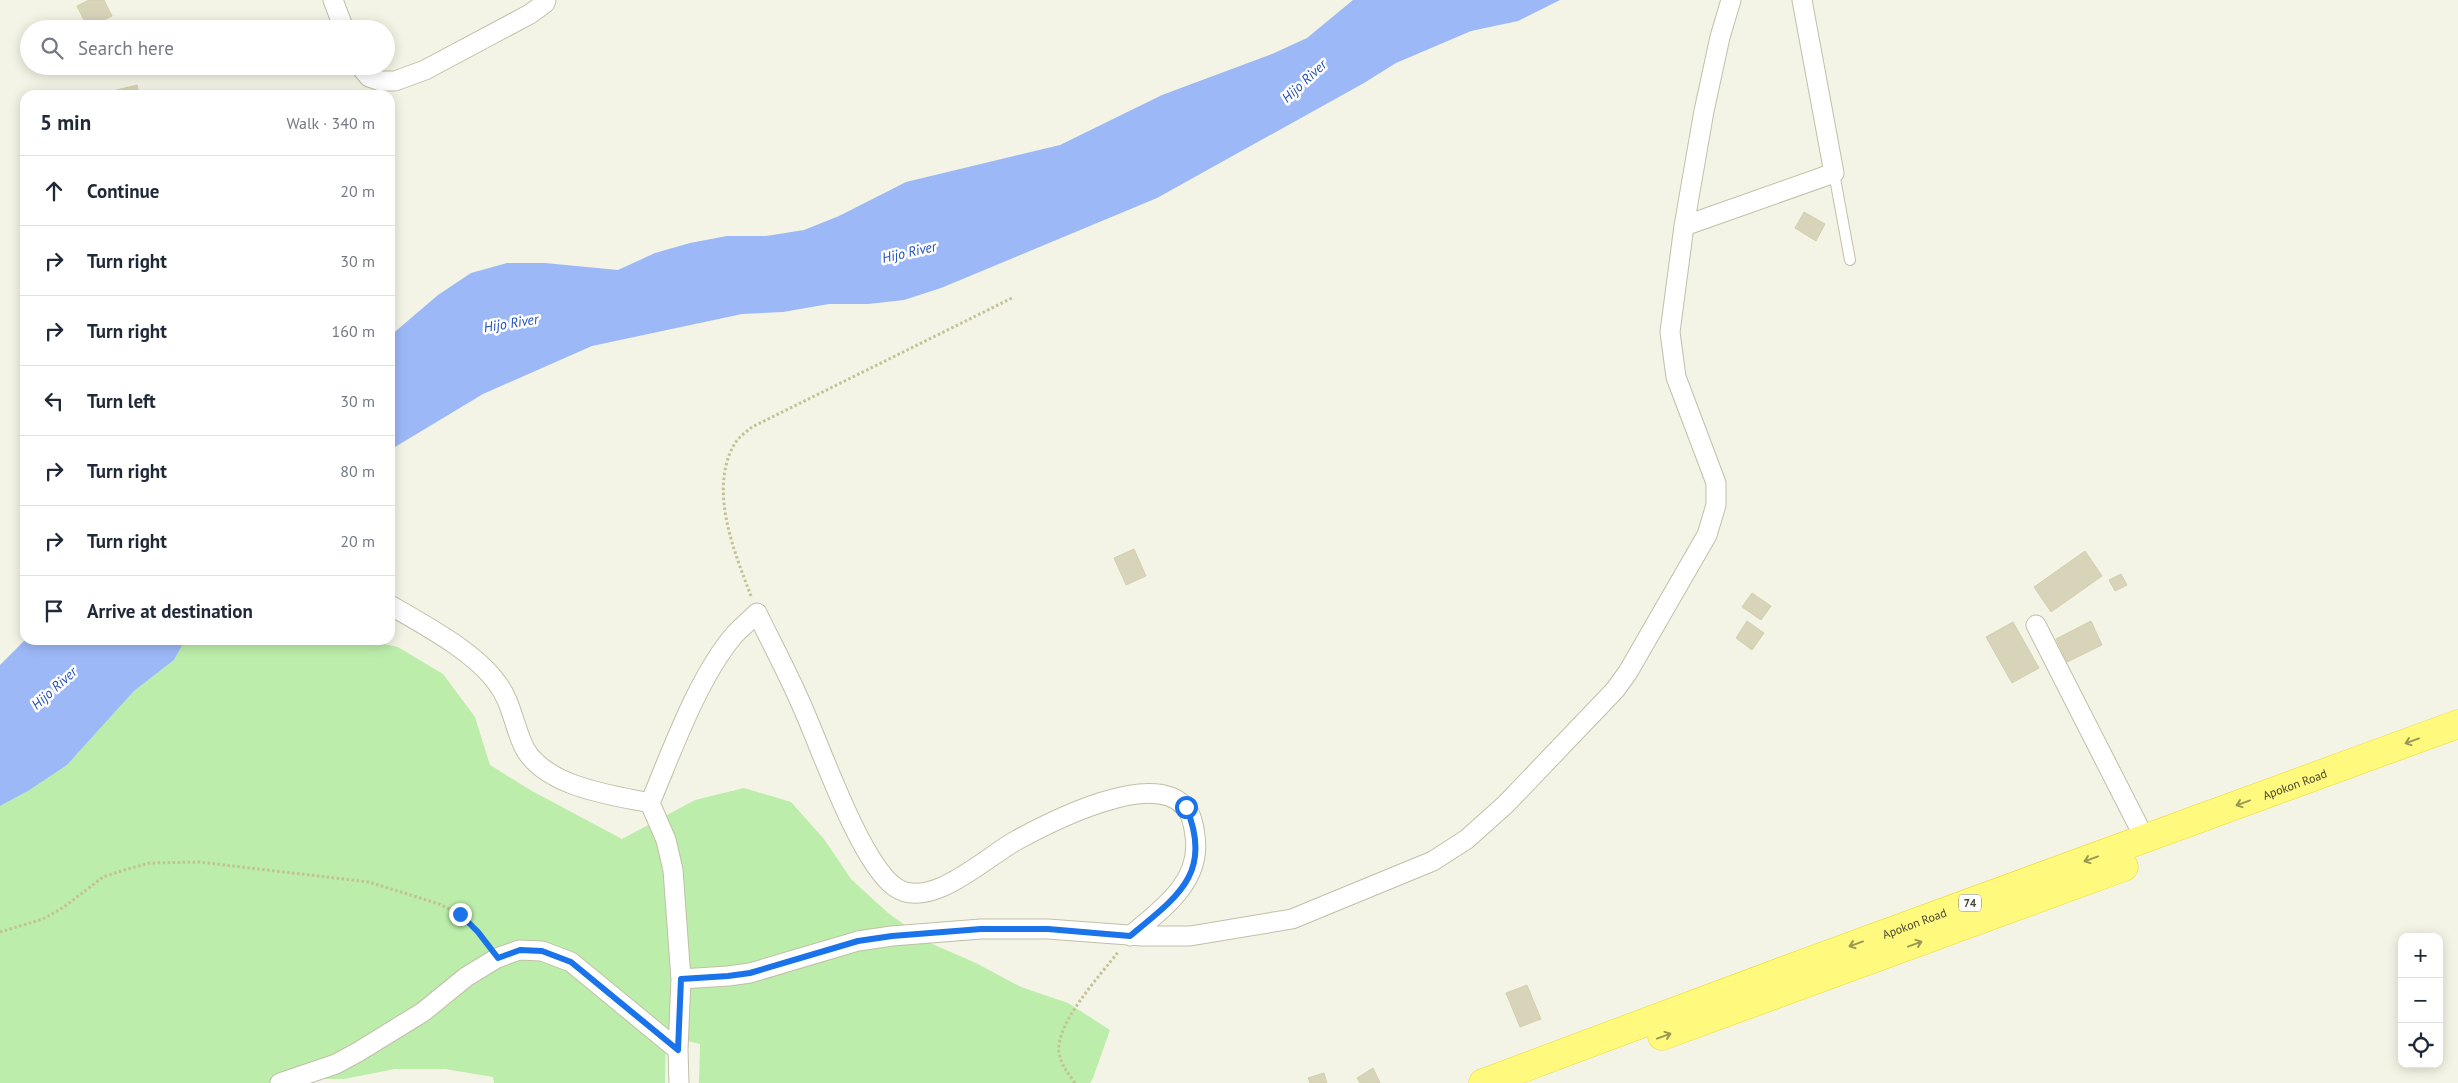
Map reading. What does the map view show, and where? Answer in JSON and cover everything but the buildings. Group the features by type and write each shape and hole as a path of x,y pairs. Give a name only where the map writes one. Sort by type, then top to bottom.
{"highway":[{"name":"Apokon Road","path":"1483,1083 2458,724"},
{"name":"Apokon Road","path":"1536,1083 2458,744"}],"street":[{"path":"333,0 341,20"},
{"path":"367,75 381,81 395,82 425,70 530,14 545,3 546,0"},
{"path":"681,979 750,973 858,941 892,936 981,929 1048,929 1130,936 1190,936 1292,919 1433,861 1467,839 1506,804 1615,690 1643,648 1708,535 1716,505 1716,483 1708,457 1676,377 1670,332 1684,226 1718,46 1731,0"},
{"path":"1684,226 1834,173 1802,0"},
{"path":"395,608 471,656 498,682 525,748 536,765 556,778 588,789 650,803"},
{"path":"679,1083 678,1050 681,979 672,870 666,840 650,803 678,736 718,658 735,634 757,613 804,711 846,809 868,854 883,876 895,888 908,893 921,894 935,890 953,882 1016,840 1093,805 1139,792 1158,792 1174,797 1186,807 1194,825 1197,846 1195,864 1186,882 1167,905 1130,936"},
{"path":"2036,626 2145,839"},
{"path":"280,1083 336,1064 358,1052 423,1012 466,977 498,958 520,950 542,951 571,962 678,1050"}],"lane":[{"path":"1834,173 1850,260"}],"path":[{"path":"757,613 728,527 725,500 726,464 736,442 752,428 1012,298"},
{"path":"0,932 43,919 103,877 150,863 199,862 369,882 439,904 460,914 478,932 498,958"},
{"path":"1075,1083 1064,1068 1059,1052 1062,1032 1074,1011 1130,936"}],"green space":[{"path":"182,645 389,645 398,647 443,674 475,717 490,765 532,791 622,839 695,800 744,788 791,802 824,839 851,879 888,913 930,943 976,963 1021,987 1068,1003 1110,1030 1093,1078 1090,1083 699,1083 700,1044 666,1036 665,1083 494,1083 493,1077 445,1069 395,1069 344,1079 291,1079 281,1083 0,1083 0,806 28,791 67,765 134,691 174,660"}],"water":[{"name":"Hijo River","path":"1353,0 1560,0 1518,21 1471,31 1396,63 1364,83 1157,198 941,288 904,300 868,304 829,304 783,312 742,314 592,346 483,394 395,447 395,332 438,295 471,273 507,263 545,263 618,270 655,253 690,243 727,236 766,236 804,230 839,216 906,182 1060,145 1162,95 1272,54 1307,38"},
{"name":"Hijo River","path":"20,645 182,645 174,660 134,691 67,765 28,791 0,806 0,665"}],"route":[{"path":"460,914 478,932 498,958 520,950 542,951 571,962 678,1050 681,979 750,973 858,941 892,936 981,929 1048,929 1130,936 1167,905 1186,882 1195,864 1197,846 1194,825 1186,807"}]}
